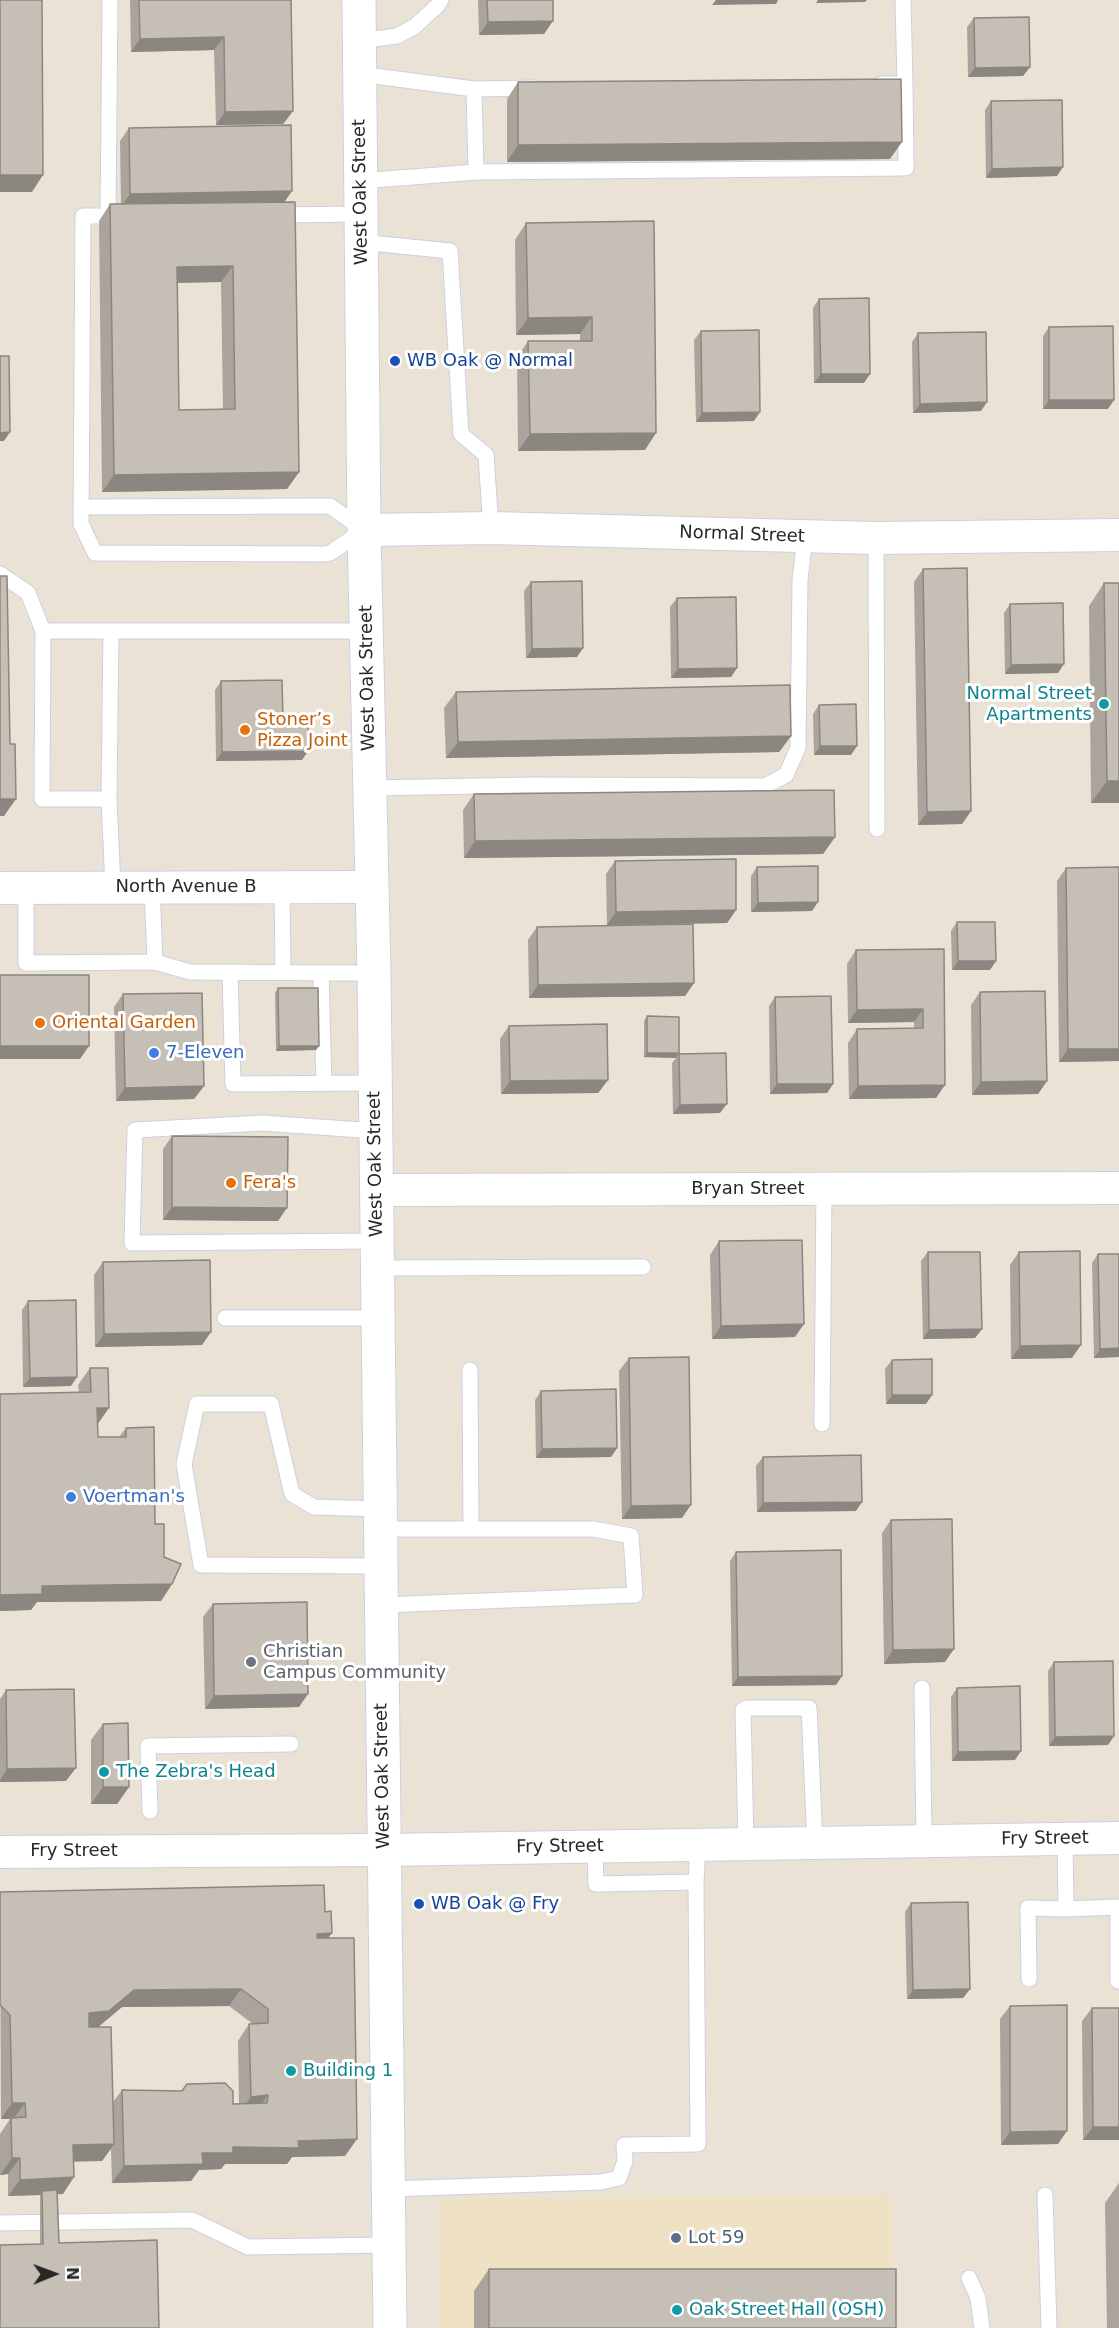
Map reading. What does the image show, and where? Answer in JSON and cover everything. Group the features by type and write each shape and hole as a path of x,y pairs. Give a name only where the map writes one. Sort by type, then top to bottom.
{"main road":[{"name":"West Oak Street","path":"359,0 364,530 374,973 390,2328"}],"street":[{"name":"Normal Street","path":"364,530 490,528 805,537 1119,535"},
{"name":"North Avenue B","path":"13,888 372,887"},
{"name":"Bryan Street","path":"376,1190 1119,1188"},
{"name":"Fry Street","path":"0,1852 384,1850 1119,1838"}],"lane":[{"path":"108,216 110,0"},
{"path":"359,40 397,36 414,27 441,0"},
{"path":"361,181 476,171 906,168 903,0"},
{"path":"359,74 474,89 546,88"},
{"path":"869,84 905,84"},
{"path":"474,89 476,171"},
{"path":"256,215 361,228 450,250 461,434 486,455 490,528"},
{"path":"81,507 330,506 364,530 330,553 324,554 95,553 81,524 81,507 83,216 143,216"},
{"path":"370,788 533,785 765,786 786,775 798,748 800,580 805,537"},
{"path":"876,537 877,829"},
{"path":"0,574 28,593 44,631 42,799 110,799"},
{"path":"44,631 367,631"},
{"path":"111,631 110,799 113,887"},
{"path":"152,887 155,962"},
{"path":"282,887 283,972"},
{"path":"13,888 26,963 155,962 190,972 374,973"},
{"path":"230,972 233,1084 375,1083"},
{"path":"321,973 324,1083"},
{"path":"376,1131 262,1123 135,1130 132,1244 643,1267"},
{"path":"822,1424 824,1188"},
{"path":"225,1318 378,1318"},
{"path":"470,1370 471,1529"},
{"path":"381,1566 201,1565 184,1464 197,1404 271,1404 292,1494 314,1507 380,1519 471,1529 593,1529 631,1536 635,1595 381,1605"},
{"path":"922,1688 924,1841"},
{"path":"746,1844 743,1710 747,1708 808,1707 815,1843"},
{"path":"150,1811 148,1746 291,1744"},
{"path":"1065,1839 1066,1909"},
{"path":"388,2189 601,2182 619,2178 625,2160 624,2145 698,2144 696,1882 698,1845"},
{"path":"595,1846 596,1884 696,1882"},
{"path":"1029,1979 1028,1908 1118,1907 1118,1981"},
{"path":"1045,2195 1049,2328"},
{"path":"0,2223 192,2220 248,2247 389,2245"},
{"path":"969,2278 978,2298 982,2328"}],"shaded area":[{"path":"892,2195 893,2328 440,2328 438,2199"}],"building":[{"path":"0,0 42,0 43,175 0,175"},
{"path":"139,0 291,0 293,111 225,112 224,37 140,39"},
{"path":"487,0 553,0 553,21 488,22"},
{"path":"1029,17 1030,67 975,68 974,18"},
{"path":"901,79 902,142 518,145 518,82"},
{"path":"1062,100 1063,167 992,169 991,101"},
{"path":"291,125 292,191 130,194 129,128"},
{"path":"295,202 299,472 114,475 110,204","holes":["233,266 235,409 179,410 177,267"]},
{"path":"654,221 656,433 530,434 528,341 592,341 592,317 528,318 526,223"},
{"path":"869,298 870,374 821,374 819,299"},
{"path":"1113,326 1114,400 1049,400 1049,327"},
{"path":"759,330 760,412 702,413 701,331"},
{"path":"986,332 987,402 920,404 918,333"},
{"path":"0,356 9,356 10,432 0,433"},
{"path":"967,568 971,811 927,812 923,569"},
{"path":"0,576 7,576 10,744 15,744 16,799 0,799"},
{"path":"582,581 583,648 532,649 531,582"},
{"path":"1104,583 1119,583 1119,781 1107,781"},
{"path":"736,597 737,668 678,669 677,598"},
{"path":"1063,603 1064,664 1011,665 1010,604"},
{"path":"282,680 283,720 308,720 308,751 222,752 221,681"},
{"path":"790,685 791,736 458,742 456,692"},
{"path":"856,704 857,746 820,746 819,705"},
{"path":"834,790 835,837 475,841 474,794"},
{"path":"736,859 736,910 616,912 615,861"},
{"path":"818,866 818,902 758,903 757,867"},
{"path":"1119,867 1119,1049 1068,1049 1066,868"},
{"path":"957,922 995,922 996,961 958,961"},
{"path":"693,924 694,983 538,985 537,927"},
{"path":"944,949 945,1085 858,1086 857,1029 923,1028 923,1009 857,1010 856,950"},
{"name":"Oriental Garden","path":"0,975 89,975 89,1046 0,1046"},
{"name":"7-Eleven","path":"278,988 318,988 319,1046 279,1046"},
{"path":"1045,991 1047,1081 981,1082 980,992"},
{"name":"7-Eleven","path":"202,993 204,1086 125,1088 123,994"},
{"path":"831,996 833,1084 777,1084 775,997"},
{"path":"647,1016 679,1017 679,1053 647,1053"},
{"path":"607,1024 608,1080 510,1081 509,1026"},
{"path":"726,1053 727,1104 680,1105 679,1054"},
{"path":"172,1136 288,1137 287,1208 172,1207"},
{"path":"802,1240 804,1324 721,1326 719,1241"},
{"path":"1080,1251 1081,1345 1020,1346 1019,1252"},
{"path":"928,1252 980,1252 982,1329 929,1330"},
{"path":"1098,1254 1119,1254 1119,1348 1100,1349"},
{"path":"210,1260 211,1332 104,1334 103,1262"},
{"path":"76,1300 77,1377 30,1378 28,1301"},
{"path":"689,1357 691,1505 631,1506 629,1358"},
{"path":"932,1359 932,1395 892,1395 892,1360"},
{"name":"Voertman's","path":"90,1368 108,1368 109,1408 97,1408 98,1437 126,1437 126,1428 154,1427 155,1524 164,1524 164,1557 181,1564 172,1584 42,1586 42,1594 0,1595 0,1394 91,1392"},
{"path":"616,1389 617,1448 542,1449 541,1391"},
{"path":"861,1455 862,1502 763,1503 763,1457"},
{"path":"952,1519 954,1649 893,1650 891,1520"},
{"path":"841,1550 842,1676 738,1677 736,1552"},
{"name":"Christian Campus Community","path":"307,1602 308,1694 214,1696 213,1604"},
{"path":"1113,1661 1114,1736 1055,1737 1054,1662"},
{"path":"1020,1686 1021,1751 958,1752 957,1688"},
{"path":"74,1689 76,1768 7,1769 6,1690"},
{"path":"128,1723 129,1787 103,1787 103,1724"},
{"name":"Building 1","path":"324,1885 325,1912 331,1911 332,1933 317,1934 317,1938 354,1938 357,2139 298,2141 299,2148 233,2147 233,2153 202,2153 203,2164 124,2166 122,2090 182,2091 187,2084 225,2083 233,2091 233,2104 267,2103 268,2095 251,2097 249,2024 268,2023 268,2009 241,1989 134,1990 109,2011 89,2013 89,2027 111,2027 114,2144 73,2145 74,2177 20,2180 20,2158 12,2158 11,2118 26,2117 25,2103 12,2103 10,2015 0,2005 0,1892"},
{"path":"968,1902 970,1989 913,1990 911,1903"},
{"path":"1067,2005 1067,2131 1010,2132 1010,2006"},
{"path":"1092,2008 1119,2008 1119,2127 1093,2127"},
{"path":"57,2190 59,2243 157,2240 159,2328 0,2328 0,2245 43,2244 42,2191"},
{"name":"Oak Street Hall (OSH)","path":"489,2269 896,2269 896,2328 489,2328"}],"place":[{"name":"WB Oak @ Normal","path":"395,361"},
{"name":"Normal Street Apartments","path":"1104,704"},
{"name":"Stoner’s Pizza Joint","path":"245,730"},
{"name":"Oriental Garden","path":"40,1023"},
{"name":"7-Eleven","path":"154,1053"},
{"name":"Fera's","path":"231,1183"},
{"name":"Voertman's","path":"71,1497"},
{"name":"Christian Campus Community","path":"251,1662"},
{"name":"The Zebra's Head","path":"104,1772"},
{"name":"WB Oak @ Fry","path":"419,1904"},
{"name":"Building 1","path":"291,2071"},
{"name":"Lot 59","path":"676,2238"},
{"name":"Oak Street Hall (OSH)","path":"677,2310"}]}
